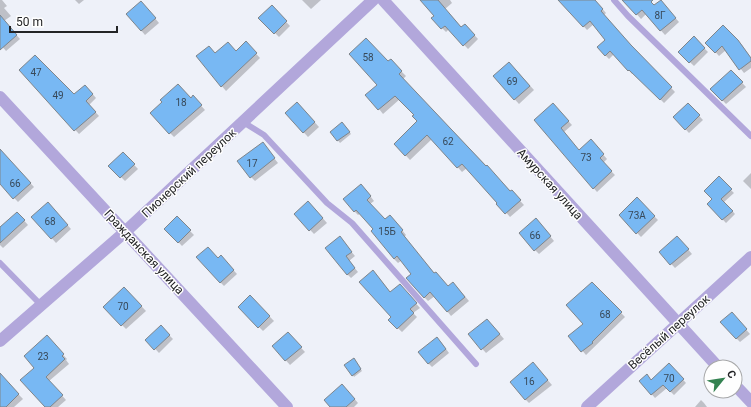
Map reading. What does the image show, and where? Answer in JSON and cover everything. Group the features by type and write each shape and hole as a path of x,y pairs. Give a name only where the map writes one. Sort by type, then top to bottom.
{"street":[{"name":"Пионерский переулок","path":"0,341 125,232 373,0"},
{"name":"Амурская улица","path":"383,0 710,359"},
{"name":"Гражданская улица","path":"0,97 287,407"},
{"name":"Весёлый переулок","path":"587,407 751,257"},
{"path":"743,394 751,402"}],"lane":[{"path":"614,0 628,16 751,136"},
{"path":"243,122 264,135 327,203 352,223 476,364"},
{"path":"0,263 41,305"}],"building":[{"path":"420,0 438,0 461,27 465,24 475,35 463,46 445,26 441,29 431,18 434,16"},
{"path":"558,0 595,0 603,9 601,11 631,45 672,87 660,100 629,70 628,71 610,51 605,56 597,47 605,40 590,21 583,27"},
{"path":"622,0 653,0 651,2 654,5 661,0 676,18 660,31 642,10 636,15"},
{"path":"141,1 156,18 141,31 126,14"},
{"path":"272,5 287,21 274,34 258,18"},
{"path":"0,15 17,35 0,50"},
{"path":"723,25 738,40 751,58 751,61 739,70 722,46 715,53 705,43"},
{"path":"694,36 705,48 689,63 678,52"},
{"path":"366,38 388,61 391,59 402,71 399,74 486,166 487,165 510,191 512,190 521,200 505,214 462,164 457,168 427,135 405,156 394,144 417,121 412,116 414,115 395,96 378,110 365,95 377,85 349,54"},
{"path":"246,41 257,53 221,87 196,56 209,46 215,53 228,42 236,51"},
{"path":"35,55 74,94 85,85 93,94 86,101 96,112 74,131 19,70"},
{"path":"509,62 530,86 514,100 493,76"},
{"path":"731,70 743,82 722,101 710,89"},
{"path":"178,84 191,98 193,95 202,105 169,134 150,113 162,102 160,100"},
{"path":"297,102 315,122 303,133 285,113"},
{"path":"553,103 569,121 561,128 579,150 591,139 604,154 600,158 612,171 593,189 534,120"},
{"path":"688,103 700,115 685,130 673,117"},
{"path":"342,122 350,132 337,141 330,132"},
{"path":"263,142 275,158 250,178 237,161"},
{"path":"0,149 31,183 13,199 0,184"},
{"path":"123,152 135,164 120,178 108,166"},
{"path":"719,176 732,189 721,199 733,211 722,220 707,204 712,199 704,191"},
{"path":"361,184 371,196 367,200 385,219 390,215 403,230 401,232 434,273 436,272 448,286 453,282 465,297 447,312 430,292 424,298 406,278 411,274 397,256 394,259 371,231 373,229 356,210 354,212 343,199"},
{"path":"637,197 655,216 636,234 619,215"},
{"path":"308,201 323,218 309,231 294,214"},
{"path":"48,202 68,225 51,239 31,217"},
{"path":"17,212 25,220 0,243 0,227"},
{"path":"177,216 191,230 178,243 164,229"},
{"path":"536,218 551,236 534,251 519,233"},
{"path":"340,236 352,252 346,256 355,268 347,275 325,248"},
{"path":"677,236 689,249 670,265 659,252"},
{"path":"208,247 218,258 221,255 234,270 220,283 196,257"},
{"path":"373,270 390,292 400,284 417,303 410,309 414,313 397,329 388,320 391,317 359,282"},
{"path":"592,282 622,312 592,342 593,343 581,352 568,336 583,324 566,305"},
{"path":"124,287 142,306 121,326 103,307"},
{"path":"250,295 270,316 258,328 238,307"},
{"path":"732,312 747,329 736,339 720,322"},
{"path":"487,319 500,334 481,350 468,334"},
{"path":"161,325 170,335 154,350 145,340"},
{"path":"288,332 302,347 285,361 272,346"},
{"path":"47,335 64,354 62,356 65,359 46,377 63,395 50,407 45,407 20,380 34,368 24,356"},
{"path":"437,337 446,349 428,364 418,352"},
{"path":"354,358 361,369 352,376 344,365"},
{"path":"533,362 548,380 525,400 510,382"},
{"path":"669,363 684,379 670,392 663,385 651,395 639,381 647,374 651,380"},
{"path":"0,373 19,394 6,407 0,407"},
{"path":"342,384 355,399 346,407 330,407 324,400"}]}
